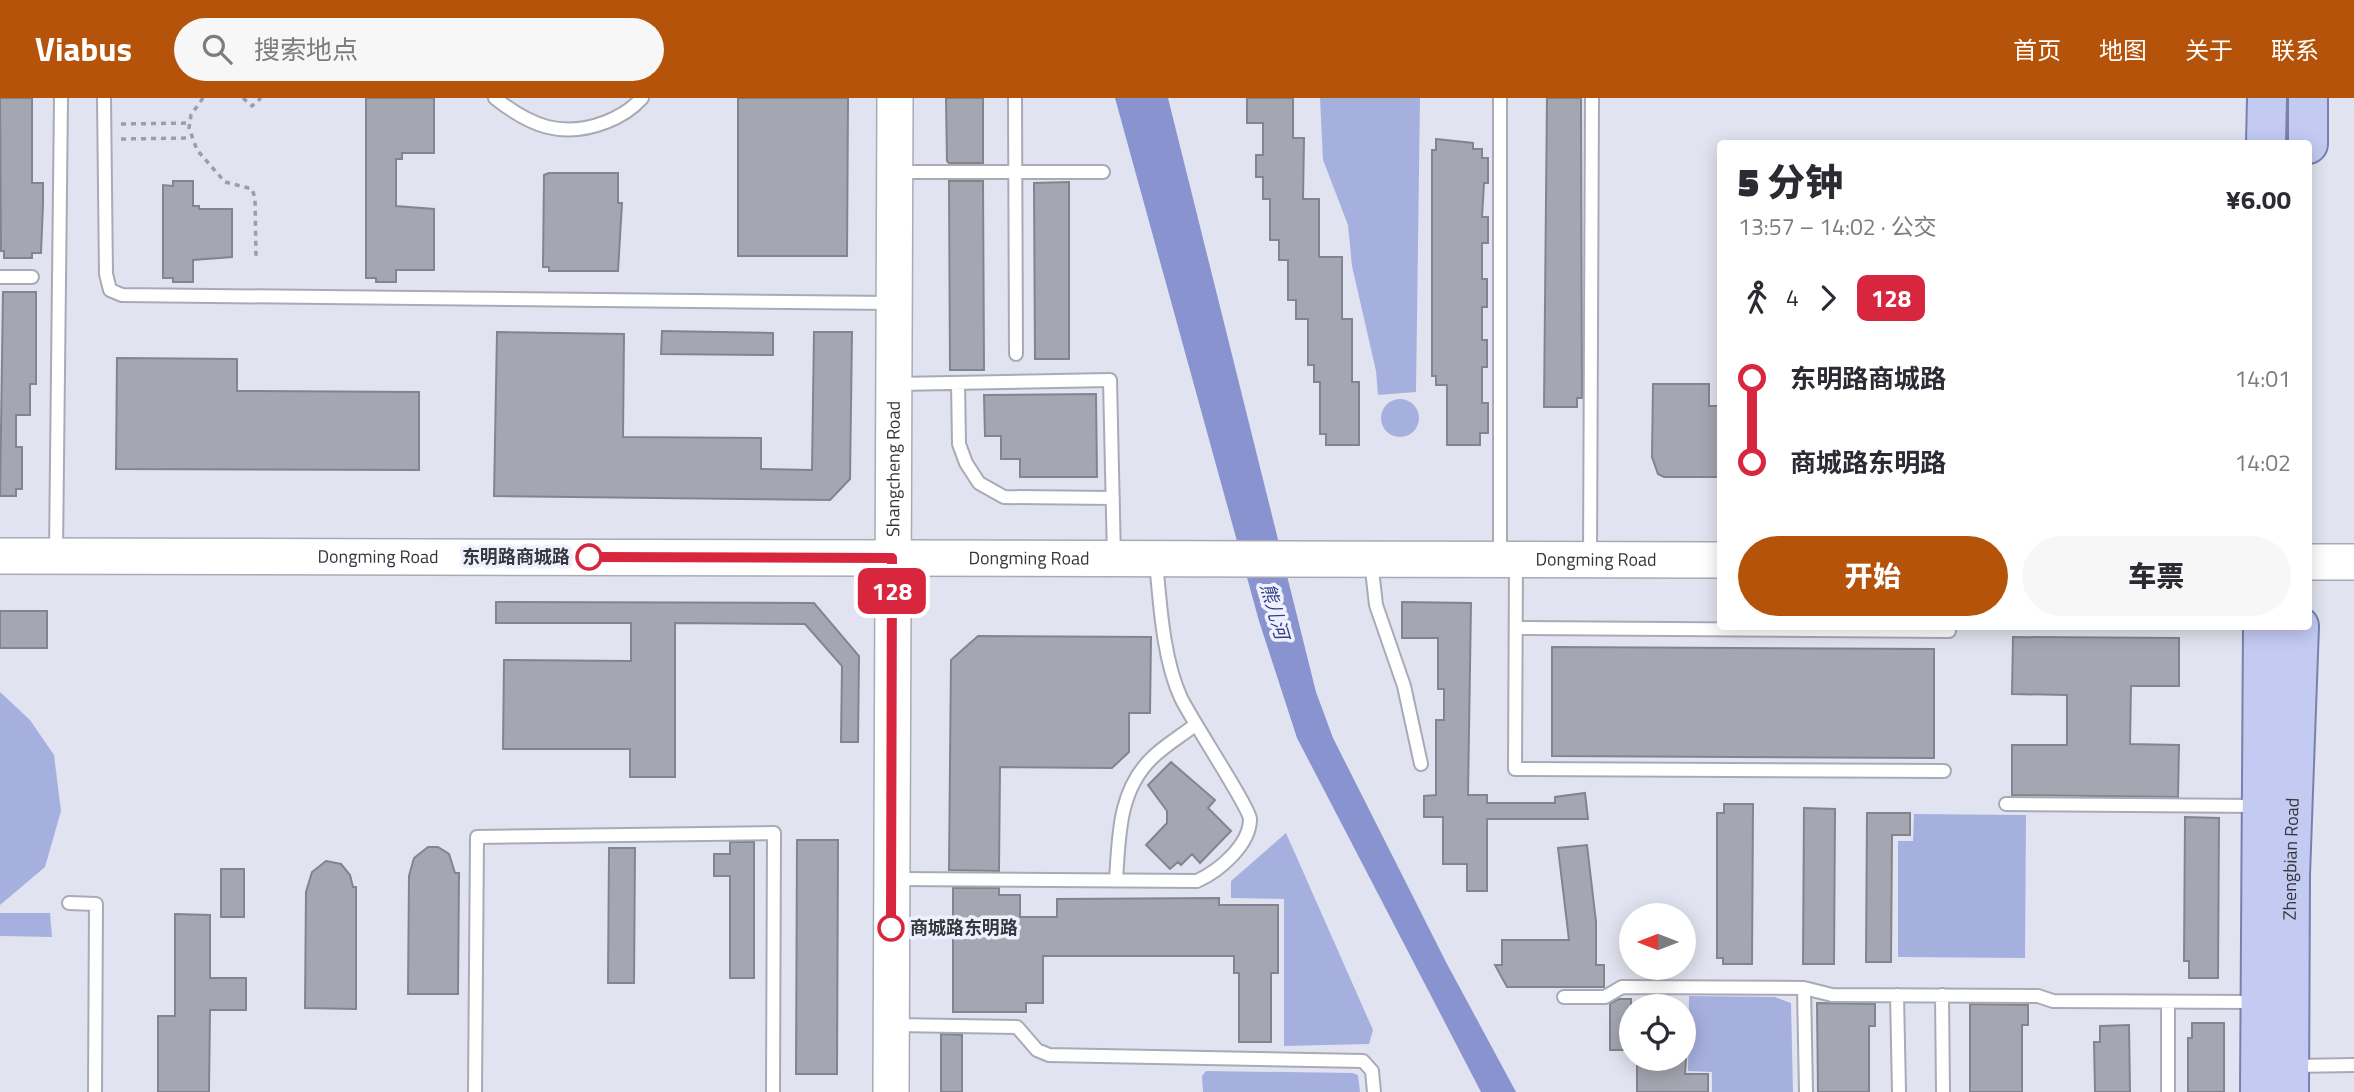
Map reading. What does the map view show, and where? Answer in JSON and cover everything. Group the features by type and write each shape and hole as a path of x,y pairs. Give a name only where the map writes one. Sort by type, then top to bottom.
{"main road":[{"path":"2266,140 2267,98"},
{"path":"2308,98 2308,140"},
{"name":"Zhengbian Road","path":"2260,1092 2263,630"},
{"name":"Zhengbian Road","path":"2289,1079 2290,875 2299,630"}],"street":[{"name":"Shangcheng Road","path":"891,1092 895,98"},
{"name":"Dongming Road","path":"0,556 1717,560"},
{"path":"2312,562 2354,562"}],"lane":[{"path":"56,556 61,98"},
{"path":"104,98 106,274 110,290 122,295 893,303"},
{"path":"495,98 518,117 540,127 562,131 587,129 615,118 642,98"},
{"path":"1015,98 1016,354"},
{"path":"1500,98 1508,559 1516,628 1515,769 1944,771"},
{"path":"1590,559 1592,98"},
{"path":"894,172 1103,172"},
{"path":"0,277 32,277"},
{"path":"893,384 1110,380 1114,558"},
{"path":"958,383 959,443 966,463 979,483 1003,498 1113,498"},
{"path":"890,879 1197,881 1212,874 1244,841 1249,830 1250,814 1179,695 1161,621 1156,558"},
{"path":"1370,559 1376,605 1404,686 1421,764"},
{"path":"1516,628 1717,629"},
{"path":"1805,630 1949,631"},
{"path":"1116,880 1121,817 1132,785 1151,759 1195,725"},
{"path":"2006,804 2262,806"},
{"path":"475,1092 478,837 774,833 773,1092"},
{"path":"69,903 96,904 96,1092"},
{"path":"1564,996 1605,997 1622,987 1804,988 1832,995 2038,996 2053,1001 2260,1002"},
{"path":"1804,988 1805,1092"},
{"path":"1898,995 1899,1092"},
{"path":"1942,995 1943,1092"},
{"path":"2168,1002 2168,1092"},
{"path":"891,1025 1017,1027 1037,1050 1049,1055 1363,1061 1372,1071 1374,1092"},
{"path":"2289,1079 2354,1065"}],"path":[{"path":"203,98 191,115 191,138 197,150 225,182 251,189 255,198 256,256"},
{"path":"243,98 252,106 261,98"},
{"path":"104,125 190,123"},
{"path":"104,139 191,138"}],"shaded area":[{"path":"1320,98 1420,98 1416,392 1378,395 1376,371 1352,266 1348,225 1323,160"},
{"path":"1400,399 1414,404 1419,418 1414,432 1400,437 1386,432 1381,418 1386,404"},
{"path":"0,692 30,720 54,755 61,811 45,867 0,905"},
{"path":"1914,814 2026,815 2025,958 1898,957 1898,841 1913,841"},
{"path":"1286,833 1373,1030 1369,1044 1284,1046 1284,899 1231,898 1231,881"},
{"path":"0,913 50,913 52,937 0,936"},
{"path":"1696,996 1775,997 1791,1003 1793,1092 1712,1092 1712,1072 1688,1071 1696,1071"},
{"path":"1206,1071 1353,1073 1358,1075 1360,1092 1203,1092 1202,1076"}],"water":[{"name":"熊儿河","path":"1115,98 1168,98 1316,692 1333,738 1447,964 1516,1092 1481,1092 1297,738 1259,621"}],"building":[{"path":"0,98 32,98 32,183 43,183 43,204 41,253 32,253 32,258 4,258 4,251 1,251"},
{"path":"366,98 434,98 434,153 402,153 402,159 396,159 396,206 434,209 434,270 396,270 396,282 376,282 376,278 366,278"},
{"path":"738,98 848,98 847,256 738,256"},
{"path":"946,98 983,98 983,163 947,161"},
{"path":"1247,98 1293,98 1293,138 1304,138 1303,199 1319,199 1319,257 1342,257 1342,319 1352,319 1352,382 1359,382 1359,445 1326,445 1326,434 1320,434 1320,382 1314,382 1314,365 1308,365 1308,319 1296,319 1296,300 1288,300 1288,260 1279,260 1279,240 1270,240 1270,199 1263,199 1263,177 1256,177 1256,155 1263,155 1263,123 1247,123"},
{"path":"1547,98 1581,98 1582,398 1577,398 1577,407 1544,407"},
{"path":"1436,139 1473,143 1473,149 1482,149 1482,158 1488,158 1488,183 1484,183 1482,217 1488,217 1488,243 1482,243 1482,279 1487,279 1487,307 1482,307 1482,340 1487,340 1487,367 1482,367 1482,403 1488,403 1488,433 1480,433 1480,445 1447,445 1447,385 1436,385 1436,376 1432,376 1432,150 1436,150"},
{"path":"618,173 618,203 622,203 618,271 549,271 549,267 543,267 544,175"},
{"path":"173,181 193,181 193,206 199,206 199,209 232,209 232,257 193,260 193,282 173,282 173,278 163,278 163,185 173,186"},
{"path":"949,181 983,181 984,370 950,370"},
{"path":"1069,182 1069,359 1035,359 1034,183"},
{"path":"3,292 36,292 36,384 30,384 30,415 16,415 16,447 22,447 22,489 16,489 16,496 0,496"},
{"path":"662,331 773,333 773,355 661,354"},
{"path":"497,332 624,334 623,437 761,438 761,469 812,470 814,332 852,332 850,479 830,500 494,496"},
{"path":"117,358 237,359 237,391 419,392 419,470 116,469"},
{"path":"1653,384 1709,384 1709,406 1717,406 1717,477 1664,477 1658,474 1652,457"},
{"path":"1096,394 1097,477 1020,477 1020,459 1001,459 1001,436 985,436 984,395"},
{"path":"496,602 814,603 859,656 858,742 841,742 842,666 805,624 675,623 675,777 630,777 630,749 503,749 504,660 631,661 631,623 496,623"},
{"path":"1402,602 1471,603 1468,795 1487,795 1487,803 1555,803 1555,797 1585,793 1588,819 1487,819 1487,891 1467,891 1467,864 1443,864 1443,817 1424,817 1424,796 1436,795 1436,720 1444,720 1444,689 1438,689 1438,638 1402,638"},
{"path":"0,611 47,611 47,648 0,648"},
{"path":"978,636 1151,637 1150,713 1129,713 1129,752 1112,768 1000,767 999,871 949,870 951,660"},
{"path":"2013,637 2179,638 2179,686 2131,686 2130,744 2179,745 2178,797 2012,795 2012,745 2067,745 2067,695 2012,694"},
{"path":"1552,647 1934,649 1934,758 1552,756"},
{"path":"1171,762 1215,800 1208,808 1231,831 1200,863 1192,854 1181,865 1178,862 1170,869 1146,845 1167,823 1167,811 1148,785"},
{"path":"1724,804 1753,804 1752,964 1723,964 1723,958 1717,958 1717,813 1724,813"},
{"path":"1804,808 1835,809 1834,964 1803,964"},
{"path":"1867,813 1910,813 1910,835 1892,835 1891,962 1866,962"},
{"path":"2185,817 2219,818 2218,978 2189,978 2189,961 2184,961"},
{"path":"797,840 838,840 837,1074 796,1074"},
{"path":"730,842 754,842 754,978 730,978 730,876 714,876 714,854 730,854"},
{"path":"1587,845 1596,922 1596,965 1604,965 1604,987 1507,987 1495,965 1502,965 1502,940 1569,940 1558,848"},
{"path":"428,847 438,847 449,854 455,873 459,873 458,994 408,994 409,876 414,858"},
{"path":"609,848 635,848 634,983 608,983"},
{"path":"326,861 341,864 350,875 353,887 356,887 356,1009 305,1008 306,892 312,872"},
{"path":"221,869 244,869 244,917 221,917"},
{"path":"953,888 999,888 999,895 1020,895 1020,917 1057,917 1057,899 1219,898 1219,905 1278,905 1278,973 1271,973 1271,1042 1239,1042 1239,973 1234,973 1234,956 1043,956 1043,1003 1026,1003 1026,1012 953,1012"},
{"path":"175,914 210,915 210,978 246,978 246,1010 210,1010 209,1092 158,1092 158,1016 175,1016"},
{"path":"1619,999 1619,1050 1610,1050 1610,1004"},
{"path":"1817,1003 1875,1004 1875,1026 1869,1026 1869,1092 1818,1092"},
{"path":"1970,1004 2028,1005 2028,1025 2022,1025 2022,1092 1970,1092"},
{"path":"2192,1023 2224,1023 2224,1092 2188,1092 2188,1038 2192,1038"},
{"path":"2129,1025 2130,1092 2095,1092 2094,1042 2100,1042 2100,1026"},
{"path":"941,1034 962,1035 962,1092 941,1092"},
{"path":"1637,1071 1708,1074 1708,1092 1637,1092"}],"bus line":[{"name":"128","path":"589,557 892,558 891,928"}],"place":[{"name":"东明路商城路","path":"589,557"},
{"name":"商城路东明路","path":"891,928"}]}
